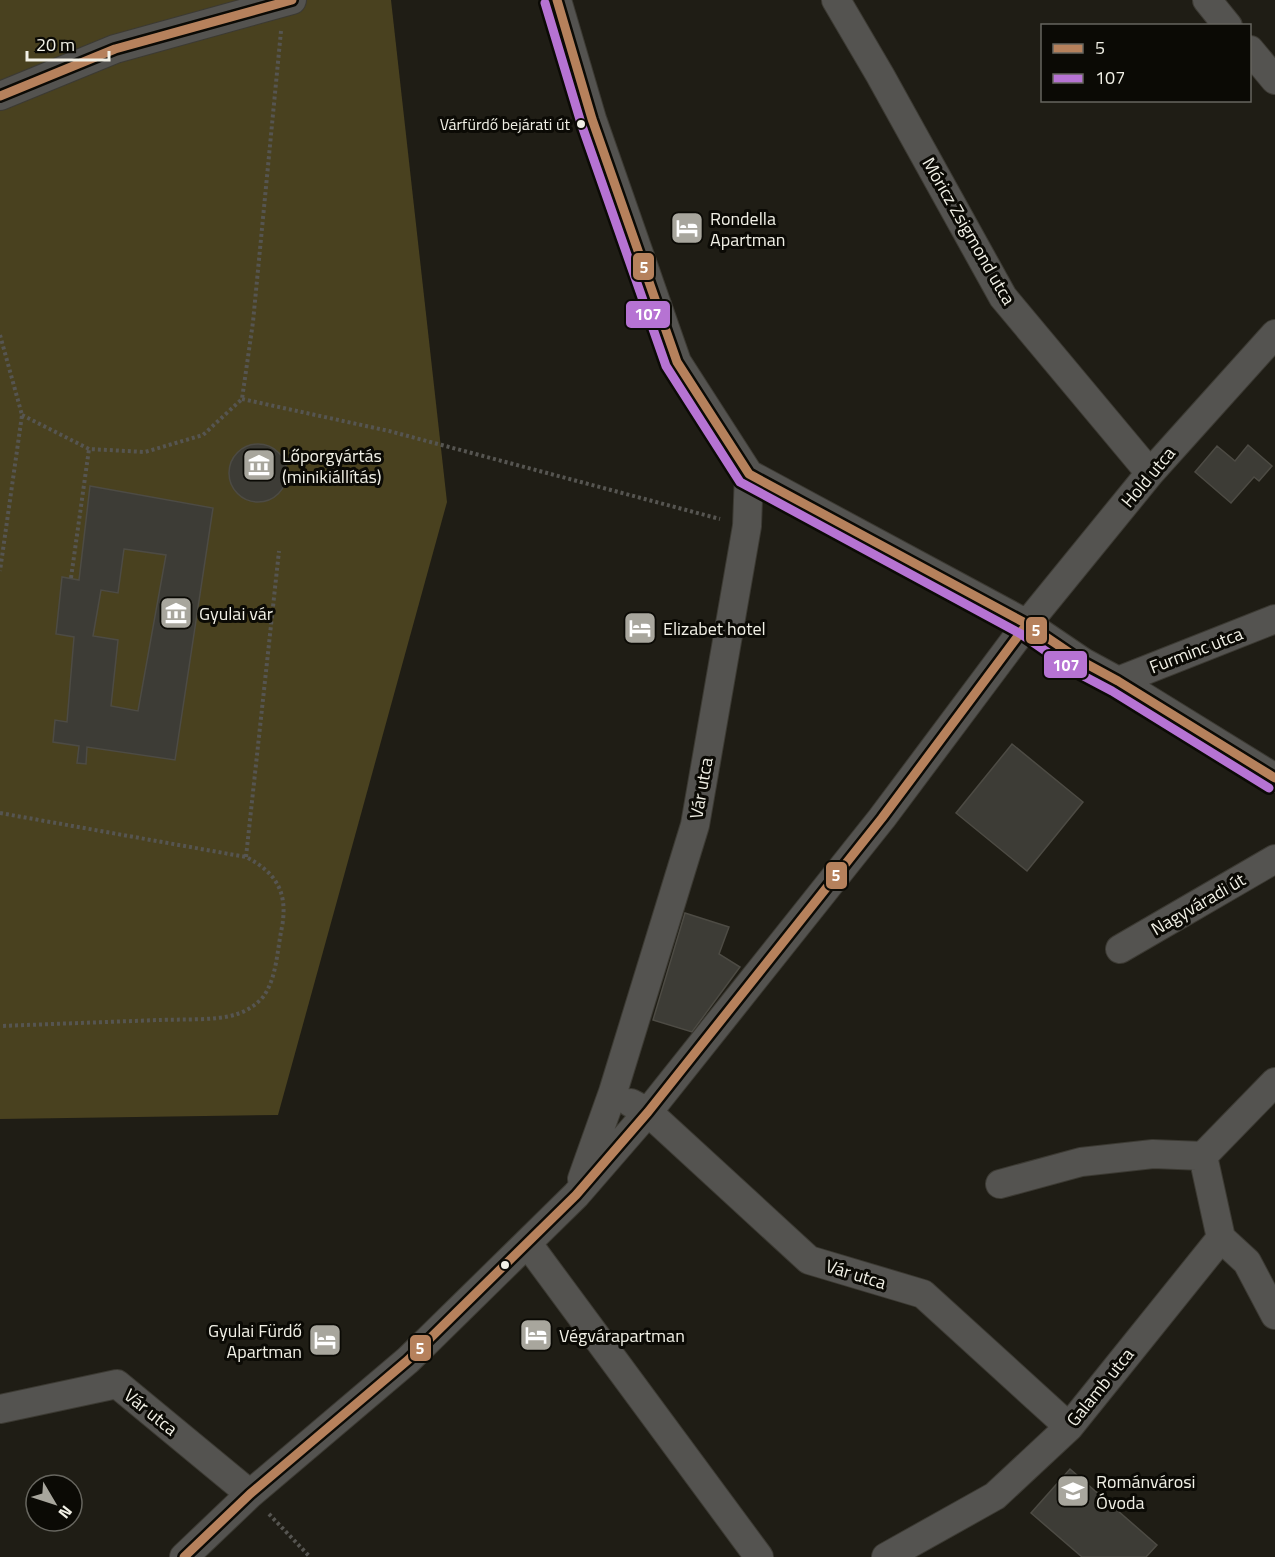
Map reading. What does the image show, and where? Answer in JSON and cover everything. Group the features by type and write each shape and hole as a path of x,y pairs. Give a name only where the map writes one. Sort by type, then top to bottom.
{"street":[{"path":"557,0 592,119 677,362 749,474 1027,624 1083,662 1118,681 1275,778"},
{"name":"Móricz Zsigmond utca","path":"836,0 1003,297 1150,473"},
{"path":"1207,0 1226,24"},
{"path":"0,96 115,49 288,1"},
{"path":"1251,51 1275,80"},
{"name":"Hold utca","path":"648,1112 882,818 1027,624 1150,473 1275,334"},
{"name":"Vár utca","path":"576,1195 613,1092 695,825 747,526 749,474"},
{"name":"Furminc utca","path":"1118,681 1275,620"},
{"name":"Nagyváradi út","path":"1120,949 1275,859"},
{"path":"1000,1184 1081,1162 1153,1154 1203,1156 1275,1082"},
{"name":"Vár utca","path":"613,1092 648,1112 809,1260 923,1294 1069,1427"},
{"name":"Vár utca","path":"184,1557 250,1494 408,1360 576,1195 648,1112"},
{"path":"1203,1156 1221,1238 1247,1262 1275,1315"},
{"name":"Galamb utca","path":"886,1557 995,1496 1069,1427 1221,1238"},
{"path":"528,1244 759,1557"},
{"name":"Vár utca","path":"0,1409 117,1384 250,1494"}],"path":[{"path":"22,415 89,449 145,452 203,435 242,399 253,322 288,1"},
{"path":"0,335 22,415 0,571"},
{"path":"242,399 389,431 747,526"},
{"path":"71,578 89,449"},
{"path":"246,857 279,551"},
{"path":"0,813 246,857 260,864 272,875 279,887 284,917 271,983 262,998 251,1008 235,1015 194,1019 0,1026"},
{"path":"250,1494 310,1557"}],"shaded area":[{"path":"0,0 391,0 447,502 278,1115 0,1119"}],"building":[{"path":"258,444 269,446 282,457 287,473 285,484 274,497 258,502 247,500 234,489 229,473 231,462 242,449"},
{"path":"1248,445 1272,466 1259,481 1254,477 1231,503 1195,472 1217,446 1235,461"},
{"name":"Gyulai vár","path":"90,486 213,508 175,760 87,747 86,764 77,763 79,746 53,742 55,720 67,722 74,637 56,634 62,577 79,580","holes":["124,549 166,555 138,711 111,706 118,640 93,636 101,590 118,593"]},
{"path":"1012,744 1083,802 1027,871 956,813"},
{"path":"685,913 729,927 719,954 740,967 692,1032 653,1020"},
{"name":"Románvárosi Óvoda","path":"1070,1469 1157,1545 1146,1557 1082,1557 1031,1513"}],"transit line":[{"name":"5","path":"0,96 115,49 292,0"},
{"name":"5","path":"557,0 592,119 677,362 749,474 1027,624 1083,662 1118,681 1275,778"},
{"name":"107","path":"545,3 581,123 666,366 740,482 1021,634 1076,672 1112,691 1269,788"},
{"name":"5","path":"184,1557 250,1494 408,1360 576,1195 648,1112 882,818 1027,624"}],"place":[{"name":"Várfürdő bejárati út","path":"581,124"},
{"name":"Rondella Apartman","path":"687,228"},
{"name":"Lőporgyártás (minikiállítás)","path":"259,465"},
{"name":"Gyulai vár","path":"176,613"},
{"name":"Elizabet hotel","path":"640,628"},
{"name":"Végvárapartman","path":"536,1335"},
{"name":"Gyulai Fürdő Apartman","path":"325,1340"},
{"name":"Románvárosi Óvoda","path":"1073,1491"}]}
